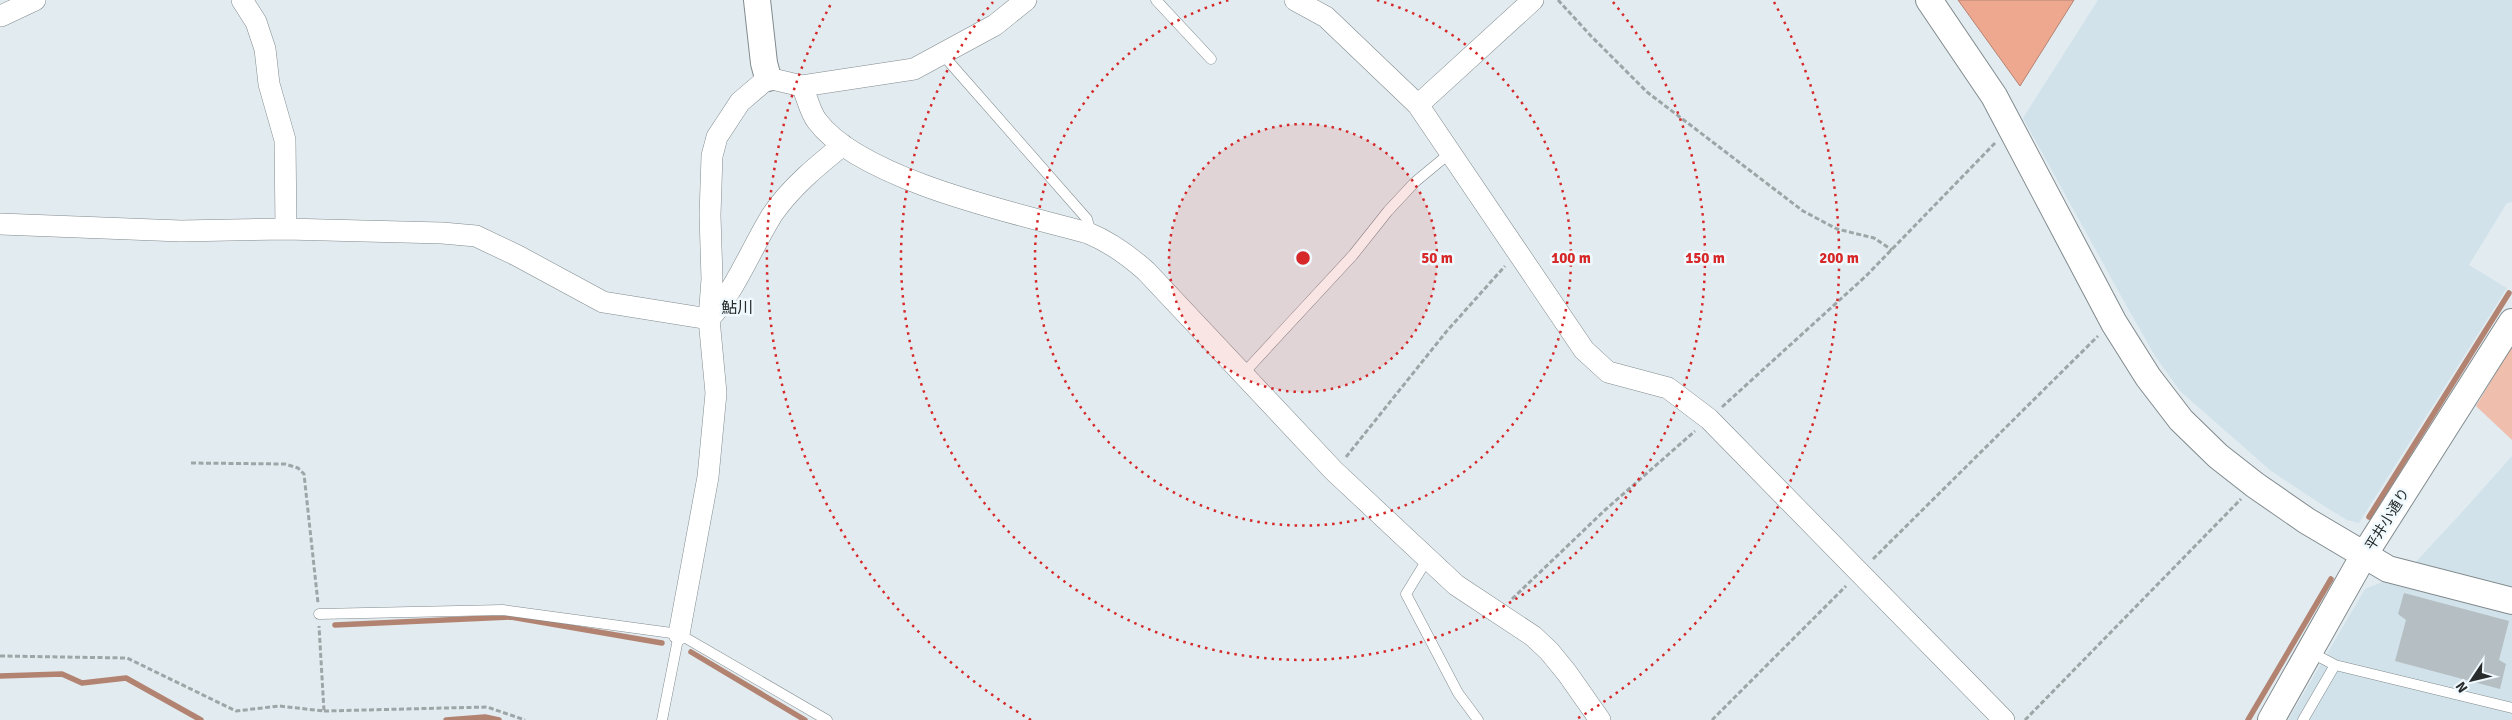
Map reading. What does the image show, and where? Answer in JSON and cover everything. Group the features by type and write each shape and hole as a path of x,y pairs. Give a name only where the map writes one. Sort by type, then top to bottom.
{"street":[{"path":"1,16 35,0"},
{"path":"242,0 256,22 265,49 269,84 285,140 286,229"},
{"path":"756,0 764,63 768,78"},
{"path":"768,78 802,86 914,70 995,25 1026,0"},
{"path":"1418,105 1533,0"},
{"path":"1929,0 1994,96 2114,323 2148,377 2181,420 2218,456 2254,485 2307,522 2388,569 2404,575 2512,601"},
{"path":"1306,2 1326,17 1418,105 1584,350 1608,372 1668,388 1709,419 2004,720"},
{"path":"679,634 708,477 716,393 709,319 712,279 710,215 714,150 717,137 740,102 768,78"},
{"path":"802,86 817,121 843,145 878,165 942,192 1088,234 1118,248 1146,271 1334,471 1456,585 1533,636 1568,673 1600,720"},
{"path":"709,319 721,306 774,213 798,183 843,145"},
{"path":"0,224 181,231 286,229 442,233 476,236 518,256 603,302 709,319"},
{"name":"平井小通り","path":"2271,720 2364,555 2512,322"}],"lane":[{"path":"1156,0 1211,59"},
{"path":"943,55 1087,219 1089,226 1088,234"},
{"path":"1242,375 1353,255 1388,211 1415,182 1450,153"},
{"path":"1428,558 1406,594 1458,693 1478,720"},
{"path":"319,614 503,610 679,634 827,720"},
{"path":"662,720 679,634"},
{"path":"2310,652 2335,664 2512,708"},
{"path":"2303,720 2335,664"}],"path":[{"path":"1558,0 1647,92 1803,211 1837,229 1874,238 1892,250"},
{"path":"1501,614 1508,604 1604,510 1709,419 1892,250 1999,140 2014,131"},
{"path":"1334,471 1446,332 1518,251"},
{"path":"1712,720 2100,334 2114,323"},
{"path":"191,463 285,464 298,468 304,474 319,614 324,712"},
{"path":"2025,720 2254,485"},
{"path":"0,656 128,658 236,711 279,706 324,712 487,707 525,720"}],"shaded area":[{"path":"1958,0 2074,0 2020,86"},
{"path":"2098,0 2512,0 2512,202 2507,203 2469,265 2507,288 2359,523 2347,520 2271,471 2180,391 2155,356 2023,118"},
{"path":"2512,346 2512,440 2476,406"},
{"path":"2512,456 2512,591 2412,566 2463,511"},
{"path":"2382,582 2512,614 2512,720 2288,720 2365,589"}],"building":[{"path":"2404,593 2509,621 2499,660 2506,664 2500,689 2395,661 2406,620 2398,614"}],"waterway":[{"path":"2369,517 2509,293"},
{"path":"2248,720 2331,579"},
{"path":"335,625 511,617 662,643"},
{"path":"691,652 805,720"},
{"path":"0,676 62,674 82,683 126,678 201,720"},
{"path":"446,720 485,717 499,720"}],"district":[{"name":"鮎川","path":"737,307"}]}
